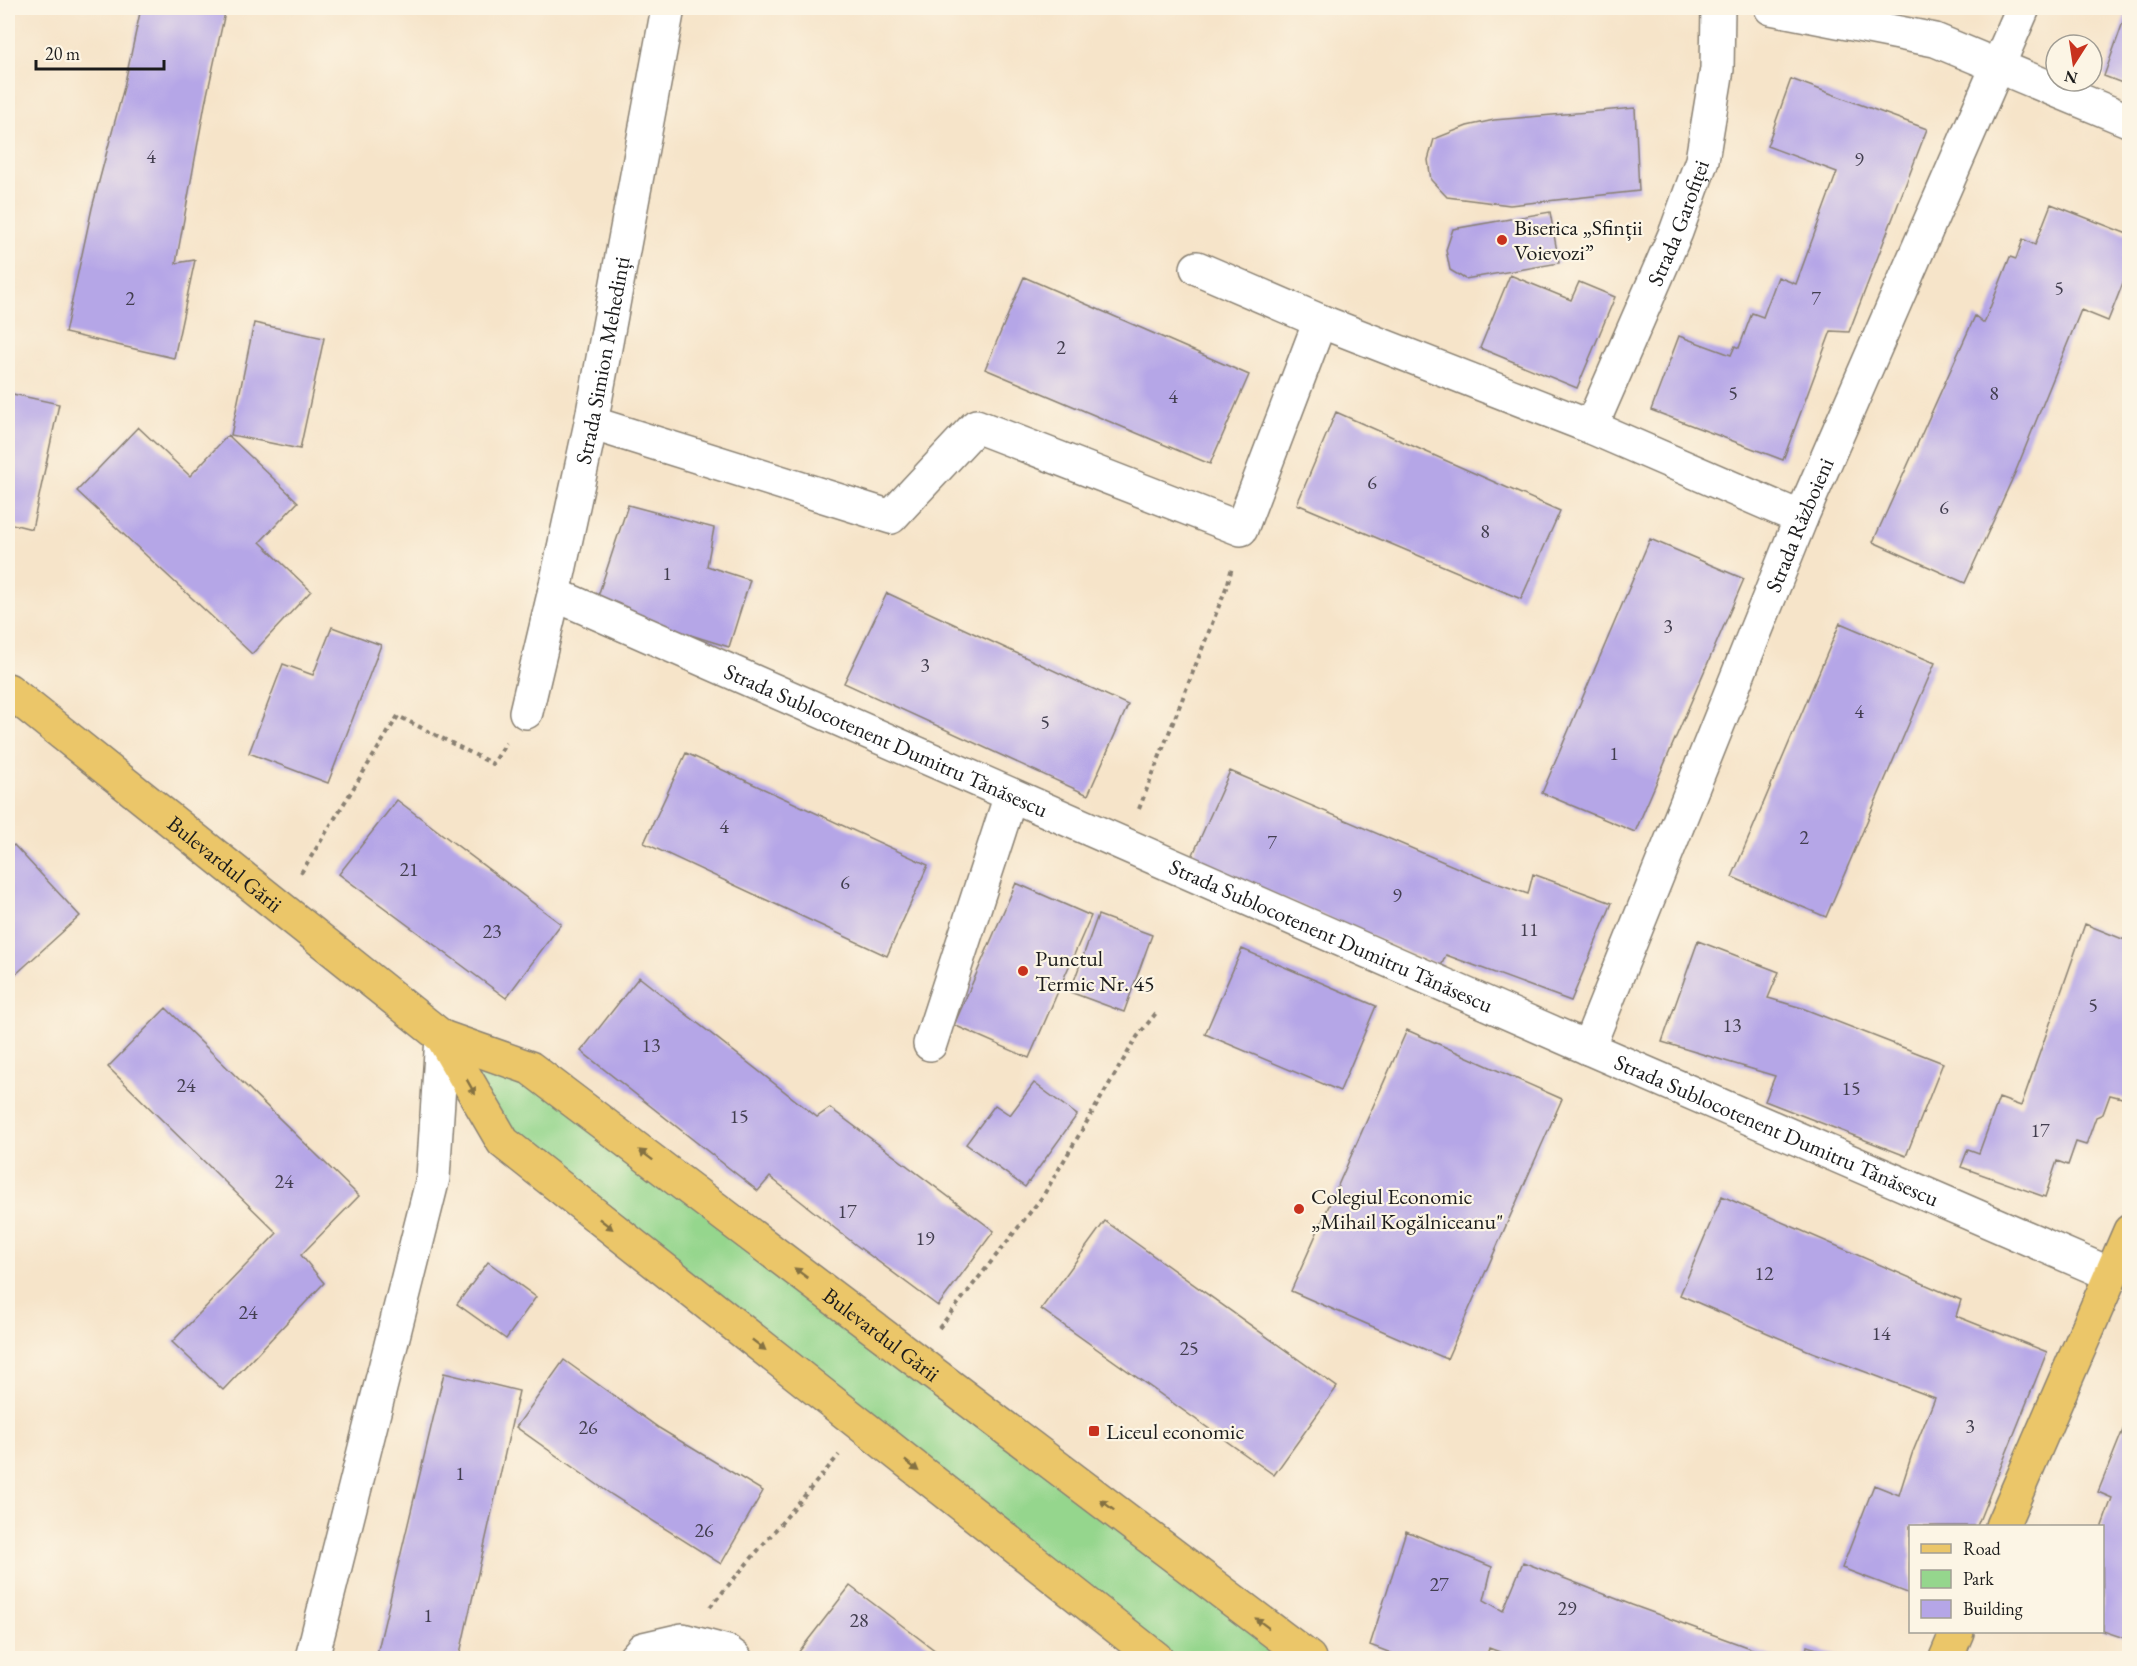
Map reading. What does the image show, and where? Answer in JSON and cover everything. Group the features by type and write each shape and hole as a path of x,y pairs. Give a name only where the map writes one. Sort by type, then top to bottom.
{"main road":[{"name":"Bulevardul Gării","path":"8,690 442,1036 530,1068 1309,1659"},
{"name":"Bulevardul Gării","path":"442,1036 503,1142 1156,1659"},
{"path":"2003,1525 2130,1231"},
{"path":"1946,1659 1957,1633"}],"street":[{"name":"Strada Simion Mehedinți","path":"526,712 591,423 668,8"},
{"name":"Strada Garofiței","path":"1591,427 1676,232 1702,160 1717,69 1718,8"},
{"path":"1771,8 1935,40 2000,65 2130,121"},
{"name":"Strada Războieni","path":"1588,1048 1801,518 2023,8"},
{"path":"1197,268 1320,321 1591,427 1801,518"},
{"path":"591,423 891,517 976,426 1241,529 1320,321"},
{"name":"Strada Sublocotenent Dumitru Tănăsescu","path":"554,594 1588,1048 2110,1274"},
{"path":"930,1044 1011,795"},
{"path":"312,1659 433,1178 442,1036"},
{"path":"635,1659 643,1649 682,1640 727,1652 735,1659"}],"path":[{"path":"1124,845 1228,583 1241,529"},
{"path":"280,907 398,716 493,764 526,712"},
{"path":"915,1359 1043,1196 1137,1036 1156,1013"},
{"path":"682,1640 863,1427"}],"green space":[{"path":"442,1037 530,1068 1309,1658 1156,1658 503,1142"}],"building":[{"path":"141,8 226,8 205,104 176,263 195,260 174,358 65,333 92,208 124,87"},
{"path":"2128,8 2130,8 2130,86 2104,76"},
{"path":"1791,79 1927,129 1849,332 1831,331 1783,460 1651,410 1679,336 1731,355 1735,346 1739,348 1752,313 1763,317 1778,277 1796,284 1837,172 1767,146"},
{"path":"1635,108 1639,191 1510,205 1447,197 1431,180 1428,160 1434,139 1467,126 1494,120"},
{"path":"2051,204 2130,235 2130,265 2108,321 2081,310 2015,473 1965,583 1873,542 1975,316 1984,323 2010,257 2016,259 2023,239 2035,245"},
{"name":"Biserica „Sfinții Voievozi”","path":"1550,212 1559,263 1465,279 1450,270 1446,250 1453,229"},
{"path":"1510,275 1571,300 1579,282 1615,297 1577,388 1480,348"},
{"path":"1024,277 1249,375 1210,464 985,369"},
{"path":"254,323 324,338 300,449 231,435"},
{"path":"8,393 59,404 32,529 8,523"},
{"path":"1336,412 1560,511 1521,599 1297,504"},
{"path":"138,427 190,476 228,435 298,502 260,542 311,591 252,654 77,491"},
{"path":"628,505 714,528 707,566 750,580 729,647 595,605"},
{"path":"1650,539 1744,579 1635,832 1542,793"},
{"path":"887,593 1128,705 1088,795 844,683"},
{"path":"1840,623 1935,663 1826,917 1732,877"},
{"path":"332,627 381,645 328,783 249,753 283,664 313,675"},
{"path":"686,753 928,865 887,956 644,843"},
{"path":"1230,771 1479,877 1528,894 1533,874 1612,903 1571,1001 1446,955 1441,966 1191,859"},
{"path":"397,800 561,924 506,998 339,874"},
{"path":"14,845 80,916 15,975 8,966 8,850"},
{"name":"Punctul Termic Nr. 45","path":"1016,883 1091,916 1029,1058 954,1025"},
{"path":"1098,915 1152,935 1124,1012 1070,992"},
{"path":"2085,924 2130,942 2130,1100 2110,1095 2103,1114 2096,1117 2086,1145 2076,1142 2068,1165 2057,1161 2045,1197 1961,1167 1968,1149 1979,1153 1999,1098 2021,1106"},
{"path":"1698,941 1779,972 1768,998 1802,1008 1943,1063 1906,1156 1765,1101 1775,1076 1662,1042"},
{"path":"1242,949 1376,1006 1340,1091 1205,1034"},
{"path":"639,977 817,1117 830,1108 994,1231 938,1306 770,1177 758,1191 581,1051"},
{"path":"166,1008 359,1196 301,1255 324,1283 223,1390 172,1342 277,1233 108,1067"},
{"path":"1407,1030 1562,1099 1447,1359 1291,1291"},
{"path":"1034,1083 1077,1115 1025,1187 966,1144 995,1105 1010,1115"},
{"path":"1722,1196 1961,1300 1956,1316 2047,1352 1977,1525 1909,1525 1909,1594 1842,1568 1874,1485 1899,1495 1912,1454 1935,1398 1807,1350 1680,1295"},
{"path":"1105,1221 1337,1387 1274,1475 1041,1309"},
{"path":"488,1262 536,1297 506,1339 457,1304"},
{"path":"564,1360 659,1428 763,1491 721,1564 612,1495 516,1427"},
{"path":"444,1373 519,1391 459,1658 376,1658"},
{"path":"2130,1415 2130,1640 2104,1631 2102,1525 2112,1498 2098,1492"},
{"path":"1406,1531 1492,1567 1484,1600 1503,1611 1523,1562 1777,1658 1516,1658 1489,1648 1486,1658 1404,1658 1370,1645"},
{"path":"850,1586 945,1658 804,1658 798,1653"},
{"path":"1807,1646 1847,1658 1805,1658"}],"place":[{"name":"Biserica „Sfinții Voievozi”","path":"1502,240"},
{"name":"Punctul Termic Nr. 45","path":"1023,971"},
{"name":"Colegiul Economic „Mihail Kogălniceanu\"","path":"1299,1209"},
{"name":"Liceul economic","path":"1094,1431"}]}
